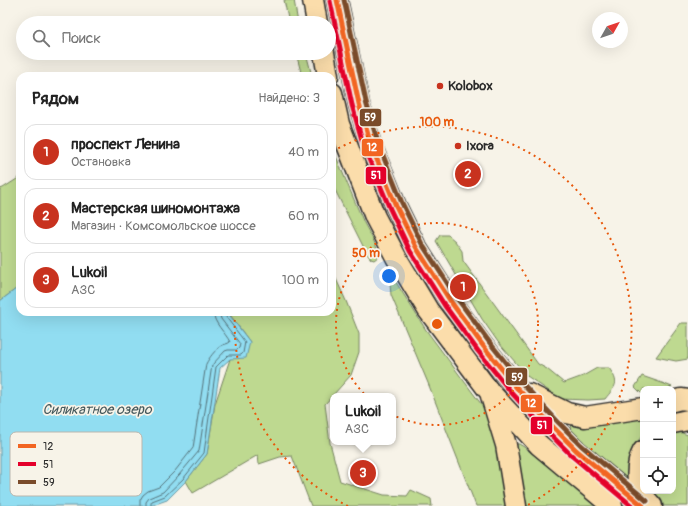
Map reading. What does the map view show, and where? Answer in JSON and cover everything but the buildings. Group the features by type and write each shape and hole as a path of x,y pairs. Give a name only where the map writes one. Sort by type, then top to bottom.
{"main road":[{"path":"313,0 316,16"},
{"path":"337,0 359,104 371,145 396,206 416,247 451,302 516,387 576,450 643,506"},
{"path":"325,60 327,72"},
{"path":"336,111 341,131 375,217 396,257 428,310 489,391 539,445 612,506"},
{"path":"516,387 566,413 585,417 640,408"},
{"path":"489,391 506,445 516,506"},
{"path":"676,400 688,400"},
{"path":"676,422 688,420"},
{"path":"640,456 637,469 638,483 643,495 652,506"}],"green space":[{"path":"284,0 294,0 297,16 287,16"},
{"path":"298,60 308,60 311,72 301,72"},
{"path":"336,156 364,223 375,244 378,257 374,260 367,254 336,192"},
{"path":"16,180 16,289 0,301 0,189"},
{"path":"440,235 448,235 455,241 462,251 463,261 538,364 547,369 564,383 583,376 597,368 609,368 615,378 615,384 605,399 561,399 527,376 498,342 482,319 436,241"},
{"path":"392,276 426,330 490,416 508,506 476,506 428,383 391,295 390,284"},
{"path":"336,279 359,334 359,352 351,375 335,393 330,393 330,398 325,404 330,445 340,481 384,495 407,496 411,490 431,499 432,506 311,506 292,456 280,457 259,464 258,455 193,493 186,481 207,454 215,404 230,359 250,342 231,316 336,316"},
{"path":"681,323 688,323 688,359 676,361 656,357"},
{"path":"642,376 670,386 640,386 640,392 635,387"},
{"path":"640,417 640,438 632,450 629,464 629,484 569,431 571,425 616,422"},
{"path":"679,432 688,435 688,506 660,506 653,494 676,494 676,433"},
{"path":"516,444 524,447 597,506 521,506"}],"water":[{"name":"Силикатное озеро","path":"16,289 16,316 230,316 250,342 246,358 230,359 220,368 207,454 186,481 167,500 150,506 0,506 0,301"}],"transit line":[{"name":"12","path":"337,0 359,104 371,145 396,206 416,247 451,302 516,387 576,450 643,506"},
{"name":"59","path":"344,0 366,102 378,143 402,203 422,244 457,298 521,382 581,445 647,501"},
{"name":"51","path":"330,1 333,16"},
{"name":"51","path":"336,29 352,105 364,147 390,209 410,251 445,306 478,351 511,392 571,455 632,506"}],"place":[{"name":"Kolobox","path":"440,86"},
{"name":"Ixora","path":"458,146"},
{"name":"Мастерская шиномонтажа","path":"468,174"},
{"name":"проспект Ленина","path":"463,287"},
{"name":"Lukoil","path":"363,473"}]}
